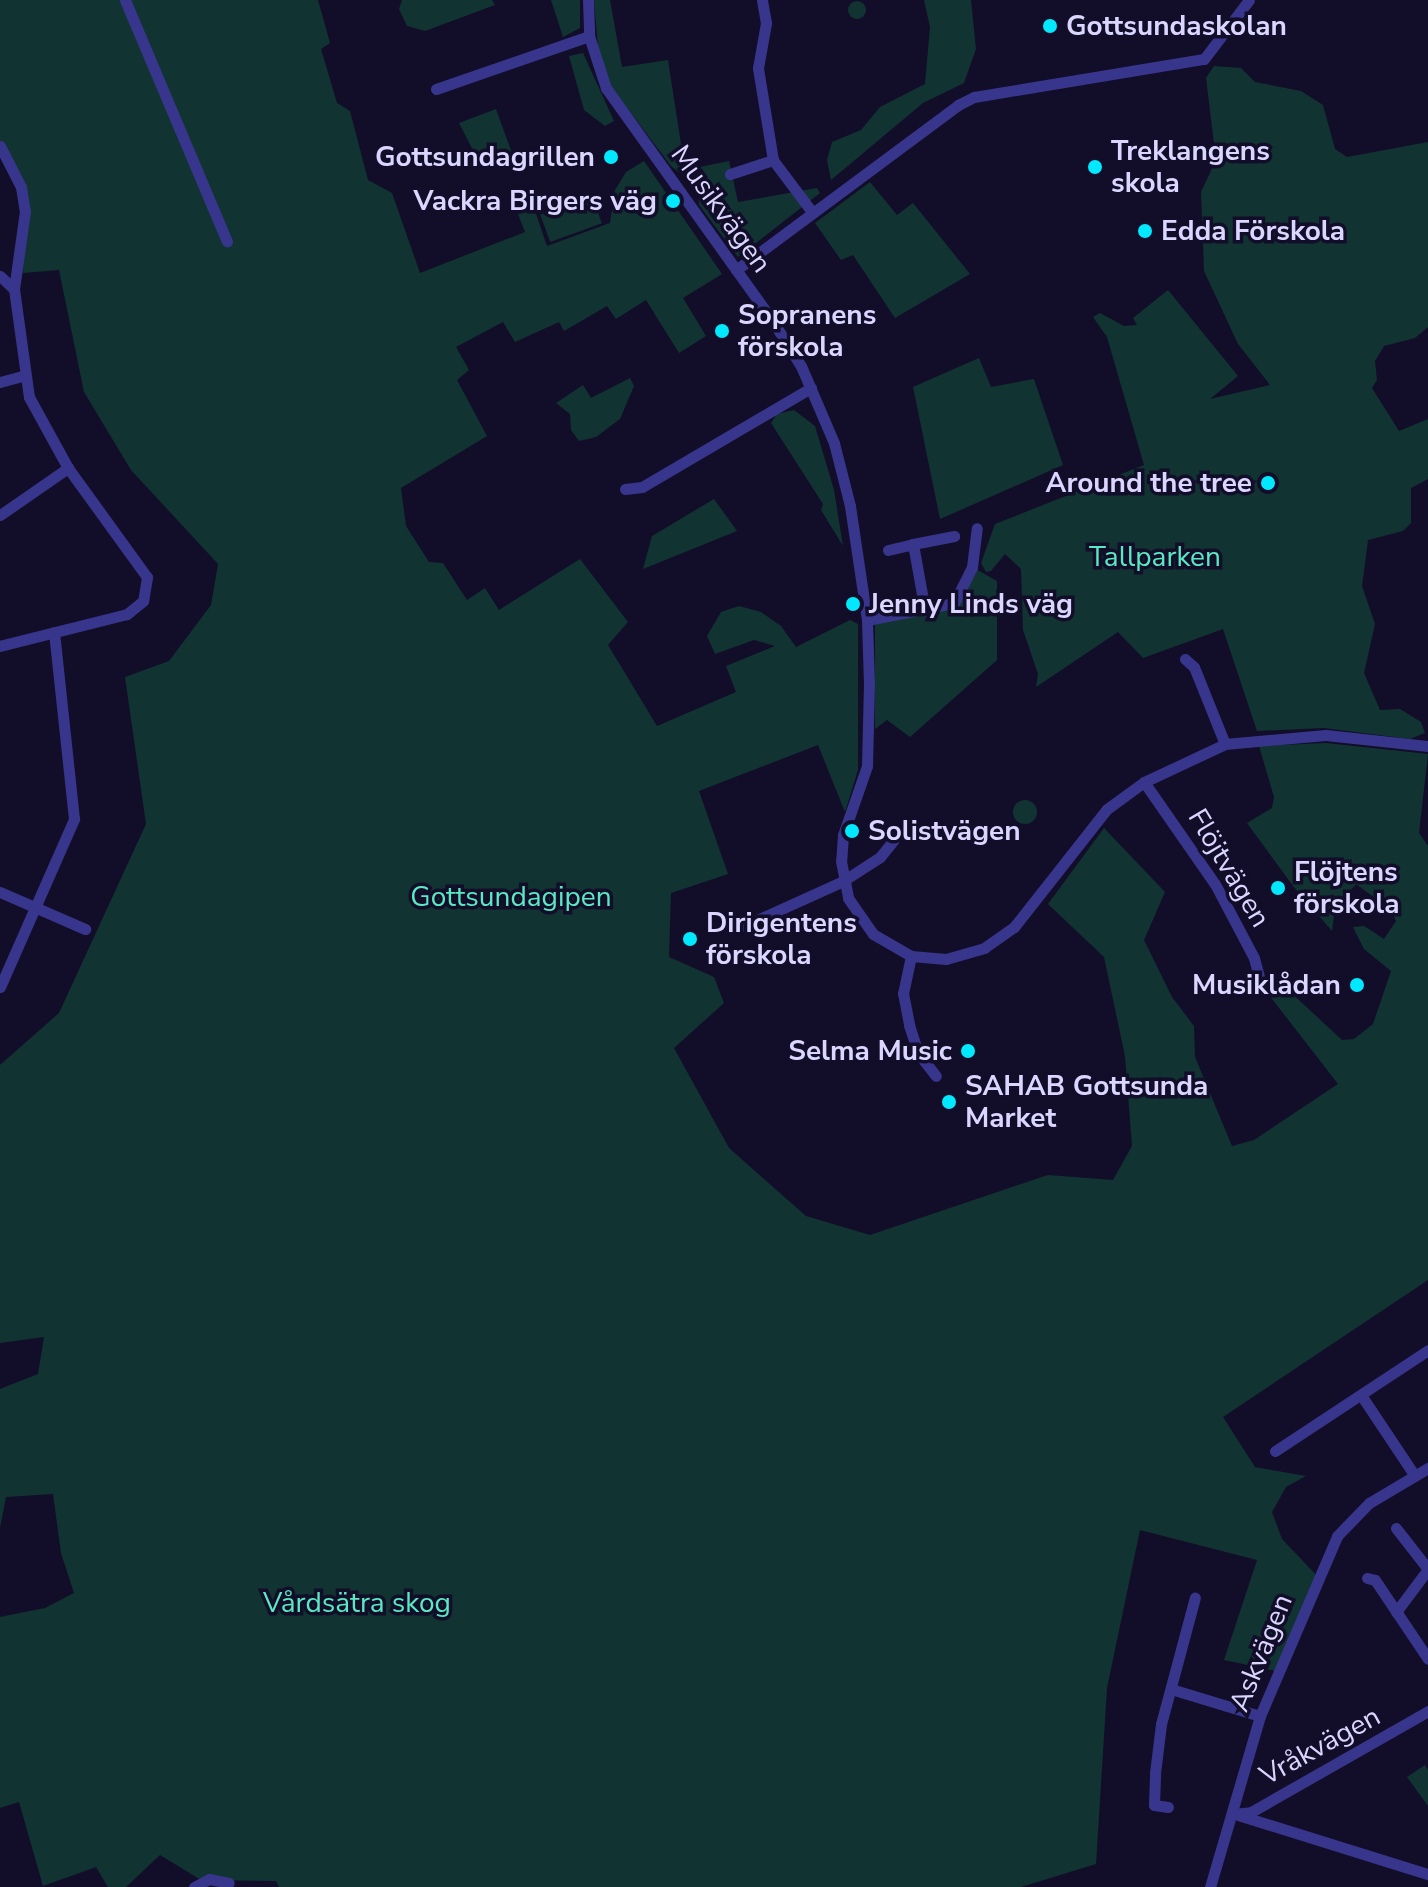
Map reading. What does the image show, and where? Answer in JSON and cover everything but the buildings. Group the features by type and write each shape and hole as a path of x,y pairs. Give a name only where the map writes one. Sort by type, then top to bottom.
{"street":[{"path":"125,0 227,241"},
{"name":"Musikvägen","path":"588,0 589,36 597,67 624,118 736,270 811,388 834,443 850,506 867,620 867,766 843,835 843,881"},
{"path":"762,0 766,23 758,68 773,160 812,212"},
{"path":"736,270 974,97 1204,59 1216,48 1249,0"},
{"path":"436,89 589,36"},
{"path":"0,146 21,187 25,211 14,289 23,376 68,468 147,577 137,608 0,646"},
{"path":"730,174 773,160"},
{"path":"0,276 14,289"},
{"path":"0,382 23,376"},
{"path":"625,489 642,487 811,388"},
{"path":"0,515 68,468"},
{"path":"867,620 947,608 958,599 972,567 977,528"},
{"path":"888,550 954,536"},
{"path":"913,544 925,611"},
{"path":"0,987 37,908 75,811 54,632"},
{"path":"1185,659 1194,667 1225,744"},
{"path":"843,881 848,898 873,934 911,956 967,955 1014,927 1107,809 1144,782 1225,744 1326,735 1428,746"},
{"name":"Flöjtvägen","path":"1144,782 1215,884 1256,960 1261,984"},
{"path":"744,926 843,881 880,857 894,840"},
{"path":"0,892 85,929"},
{"path":"911,956 903,993 909,1025 918,1053 936,1076"},
{"path":"1275,1451 1428,1350"},
{"path":"1361,1395 1415,1476"},
{"name":"Askvägen","path":"1210,1887 1260,1716 1341,1529 1369,1503 1428,1468"},
{"path":"1396,1528 1428,1569 1396,1612"},
{"path":"1367,1578 1375,1580 1428,1659"},
{"path":"1168,1807 1154,1805 1160,1736 1195,1597"},
{"path":"1171,1689 1260,1716"},
{"name":"Vråkvägen","path":"1233,1814 1259,1808 1428,1711"},
{"path":"1233,1814 1428,1874"},
{"path":"194,1887 204,1880 229,1883"}],"green space":[{"path":"0,0 318,0 330,43 321,49 337,103 350,111 368,180 392,193 420,273 525,232 518,214 534,208 547,246 610,223 615,190 626,172 644,161 722,274 683,298 706,336 679,353 646,300 616,319 607,306 564,331 559,322 515,342 503,322 456,347 469,370 457,380 487,436 401,488 406,526 429,562 443,563 467,600 485,588 499,610 580,559 628,622 608,645 657,726 736,692 726,666 775,646 754,640 715,654 707,636 721,612 739,606 761,612 781,626 796,647 850,620 858,624 858,770 845,812 818,745 699,791 728,874 671,893 669,957 714,977 724,1003 674,1048 729,1148 806,1216 870,1235 1048,1175 1113,1180 1132,1146 1125,1056 1104,957 1048,904 1104,828 1165,892 1144,940 1172,997 1194,1026 1195,1057 1232,1146 1254,1140 1338,1084 1269,995 1287,989 1342,1040 1354,1039 1373,1024 1391,971 1364,949 1353,927 1364,926 1384,939 1396,921 1391,910 1356,884 1335,908 1332,931 1293,886 1247,823 1272,808 1274,797 1259,746 1326,743 1428,754 1419,833 1428,846 1428,1280 1223,1417 1255,1467 1306,1476 1286,1487 1272,1512 1282,1539 1319,1578 1276,1671 1224,1660 1257,1560 1140,1530 1107,1688 1096,1864 1021,1887 279,1887 276,1881 201,1880 160,1855 126,1887 108,1887 96,1867 43,1886 19,1802 0,1808 0,1617 45,1608 74,1593 61,1553 53,1494 6,1497 0,1528 0,1389 38,1374 44,1337 0,1343 0,1065 59,1013 146,824 125,677 169,661 211,605 218,564 131,470 84,392 59,270 23,273 25,211 0,146"},
{"path":"402,0 492,0 495,5 425,31 407,26 399,9"},
{"path":"551,0 580,0 580,28 563,37"},
{"path":"594,0 610,0 622,67 668,60 685,170 729,161 738,202 817,188 820,193 738,257 699,205 698,187 671,166 612,88 598,47"},
{"path":"924,0 971,0 976,49 964,83 923,103 831,180 827,160 832,142 861,130 880,107 925,84 930,27"},
{"path":"853,1 861,1 866,10 864,17 853,19 848,14 848,6"},
{"path":"583,53 614,121 605,126 584,110 569,56"},
{"name":"Tallparken","path":"1214,66 1241,68 1255,82 1301,91 1323,105 1335,149 1347,157 1428,142 1428,327 1415,338 1384,346 1375,361 1377,380 1372,388 1399,431 1428,419 1428,479 1411,488 1411,523 1403,531 1368,540 1362,586 1375,624 1364,673 1380,710 1400,709 1421,722 1425,733 1410,739 1324,728 1257,731 1223,629 1143,658 1118,632 1036,687 1038,674 1023,630 1021,569 1005,554 991,571 986,572 981,563 995,524 1144,465 1107,337 1093,317 1100,313 1124,326 1137,325 1133,318 1168,290 1238,376 1210,399 1270,385 1238,344 1204,271 1201,192 1216,160 1206,78"},
{"path":"496,109 512,153 480,164 459,123"},
{"path":"870,182 897,215 913,203 970,274 895,318 853,255 841,260 815,223"},
{"path":"592,196 602,223 550,242 540,215"},
{"path":"979,358 991,387 1034,379 1063,465 940,519 913,387"},
{"path":"630,378 634,386 620,419 596,437 579,441 571,430 570,414 556,403 583,385 591,398"},
{"path":"794,410 815,426 834,490 843,546 821,510 823,504 771,423 777,414"},
{"path":"714,499 737,531 643,569 652,536"},
{"path":"972,567 997,581 997,660 910,737 887,720 875,729 875,619 947,608"},
{"path":"1025,800 1034,803 1037,812 1034,821 1025,824 1016,821 1013,812 1016,803"},
{"path":"1425,1765 1428,1770 1428,1806 1407,1777"}],"place":[{"name":"Gottsundaskolan","path":"1050,26"},
{"name":"Gottsundagrillen","path":"611,157"},
{"name":"Treklangens skola","path":"1095,167"},
{"name":"Vackra Birgers väg","path":"673,201"},
{"name":"Edda Förskola","path":"1145,231"},
{"name":"Sopranens förskola","path":"722,331"},
{"name":"Around the tree","path":"1268,483"},
{"name":"Jenny Linds väg","path":"853,604"},
{"name":"Solistvägen","path":"852,831"},
{"name":"Flöjtens förskola","path":"1278,888"},
{"name":"Dirigentens förskola","path":"690,939"},
{"name":"Musiklådan","path":"1357,985"},
{"name":"Selma Music","path":"968,1051"},
{"name":"SAHAB Gottsunda Market","path":"949,1102"}],"park label":[{"name":"Gottsundagipen","path":"511,897"},
{"name":"Vårdsätra skog","path":"357,1603"}]}
